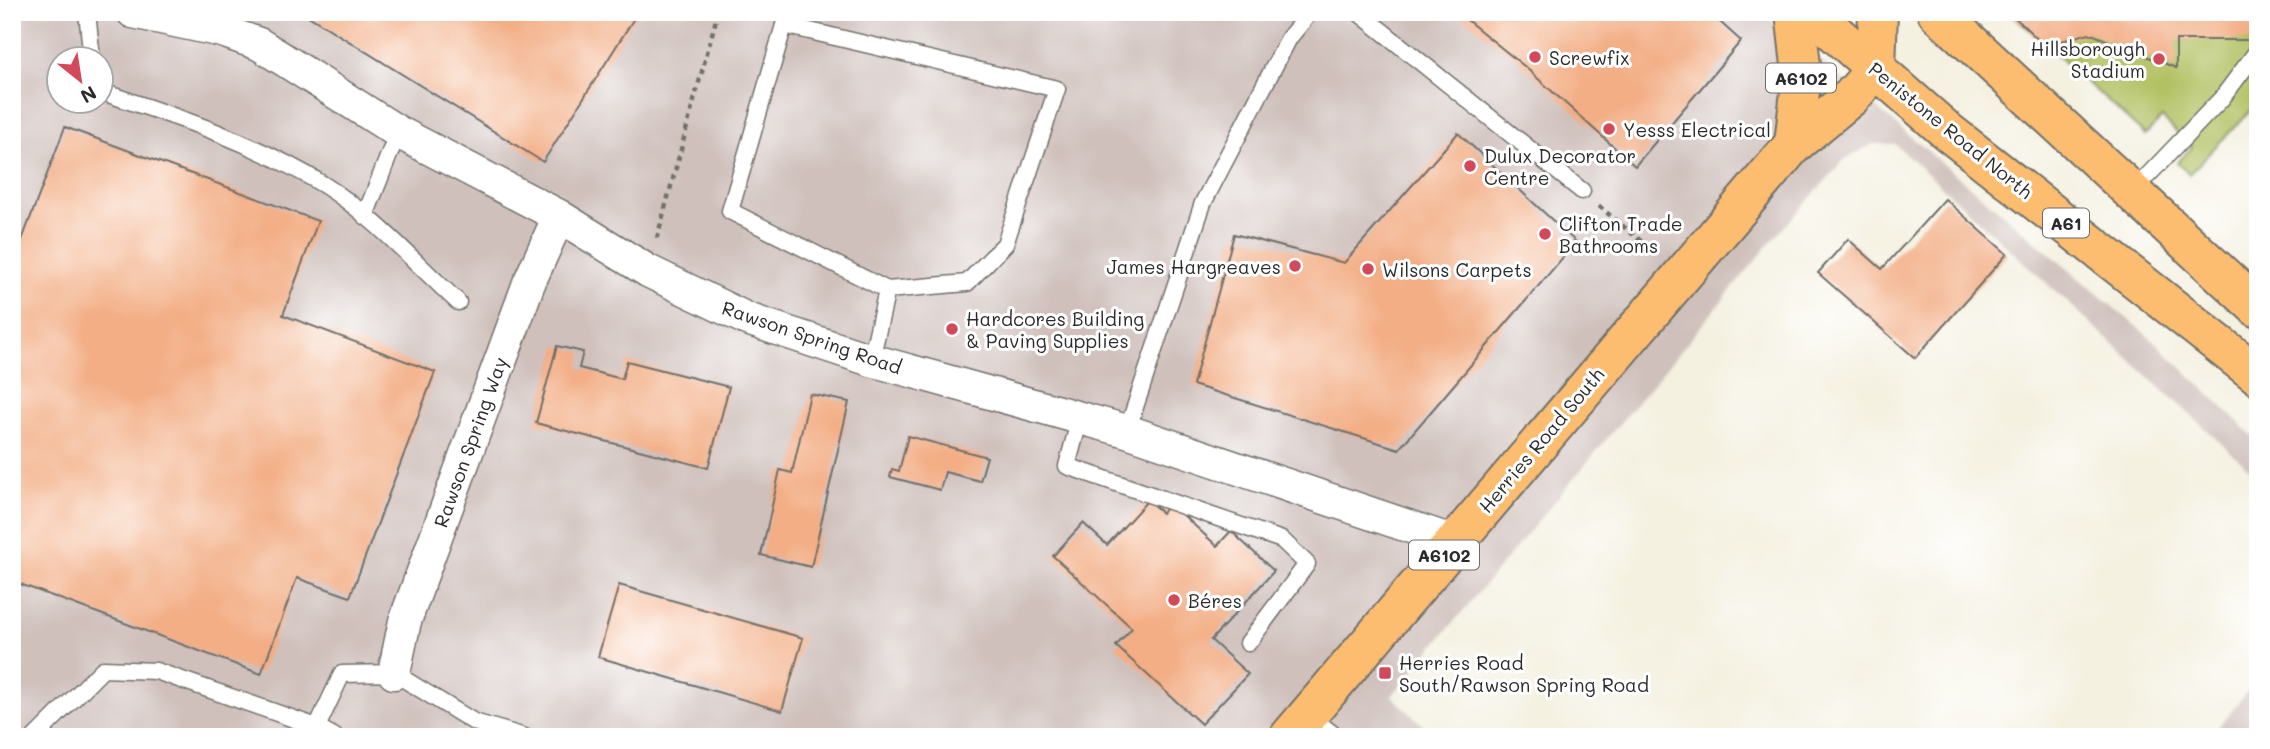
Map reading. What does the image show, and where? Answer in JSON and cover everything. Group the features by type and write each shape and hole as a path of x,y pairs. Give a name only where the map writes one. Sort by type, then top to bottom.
{"main road":[{"name":"A6102","path":"1794,144 1801,75 1795,12"},
{"name":"Penistone Road North","path":"1811,12 1947,131 2258,375"},
{"path":"1876,69 1878,12"},
{"path":"1937,12 2130,193 2258,308"},
{"name":"Herries Road South","path":"1312,730 1455,542 1681,276 1794,144 1851,97 1876,69"}],"street":[{"name":"Rawson Spring Road","path":"133,12 222,31 259,44 398,132 559,216 648,271 747,318 872,360 1127,431 1455,542"},
{"name":"Rawson Spring Way","path":"394,673 405,621 529,283 559,216"}],"lane":[{"path":"87,12 91,46"},
{"path":"1127,431 1203,204 1289,38 1310,12"},
{"path":"1358,12 1582,191"},
{"path":"784,25 1057,89 1005,244 967,283 887,290 730,211 784,25"},
{"path":"2130,193 2222,98 2255,54"},
{"path":"116,97 224,135 325,186 365,216 458,302"},
{"path":"365,216 398,132"},
{"path":"872,360 887,290"},
{"path":"1080,418 1068,466 1282,540 1307,564 1248,643"},
{"path":"35,737 103,669 156,671 317,727 335,737"},
{"path":"317,727 342,674 394,673 474,722 525,737"}],"path":[{"path":"648,271 718,12"},
{"path":"1582,191 1681,276"}],"shaded area":[{"path":"12,12 1762,12 2155,342 2258,441 2258,477 1895,144 1873,144 1844,160 1772,241 1392,696 1435,737 12,737"},
{"path":"2258,678 2258,737 2210,737"}],"green space":[{"name":"Hillsborough Stadium","path":"2009,12 2258,12 2258,108 2255,106 2189,174 2177,163 2192,147 2162,118 2145,135"}],"building":[{"path":"302,12 638,12 543,162"},
{"path":"1457,12 1709,12 1741,41 1635,166 1524,66"},
{"path":"2009,12 2254,12 2255,40 2176,40 2176,68 2089,33 2045,46"},
{"path":"65,127 318,221 283,315 435,372 350,597 297,578 261,674 12,581 12,266"},
{"path":"1458,133 1576,242 1399,449 1193,385 1234,234 1344,263"},
{"path":"1945,199 2007,254 1915,358 1818,273 1848,239 1882,269"},
{"path":"557,346 583,352 579,368 622,379 627,361 729,387 708,468 536,423"},
{"path":"810,394 849,402 811,567 761,555 780,470 792,473"},
{"path":"908,436 987,457 980,481 945,472 940,490 890,477 892,469 899,471"},
{"name":"Béres","path":"1148,500 1162,513 1170,503 1217,546 1231,531 1274,571 1211,640 1248,674 1201,724 1116,646 1132,628 1053,556 1083,523 1107,545"},
{"path":"619,585 803,638 782,711 598,657"}],"place":[{"name":"Screwfix","path":"1535,57"},
{"name":"Hillsborough Stadium","path":"2159,59"},
{"name":"Yesss Electrical","path":"1609,129"},
{"name":"Dulux Decorator Centre","path":"1470,166"},
{"name":"Clifton Trade Bathrooms","path":"1545,234"},
{"name":"James Hargreaves","path":"1295,266"},
{"name":"Wilsons Carpets","path":"1368,269"},
{"name":"Hardcores Building & Paving Supplies","path":"952,329"},
{"name":"Béres","path":"1174,600"},
{"name":"Herries Road South/Rawson Spring Road","path":"1385,673"}]}
